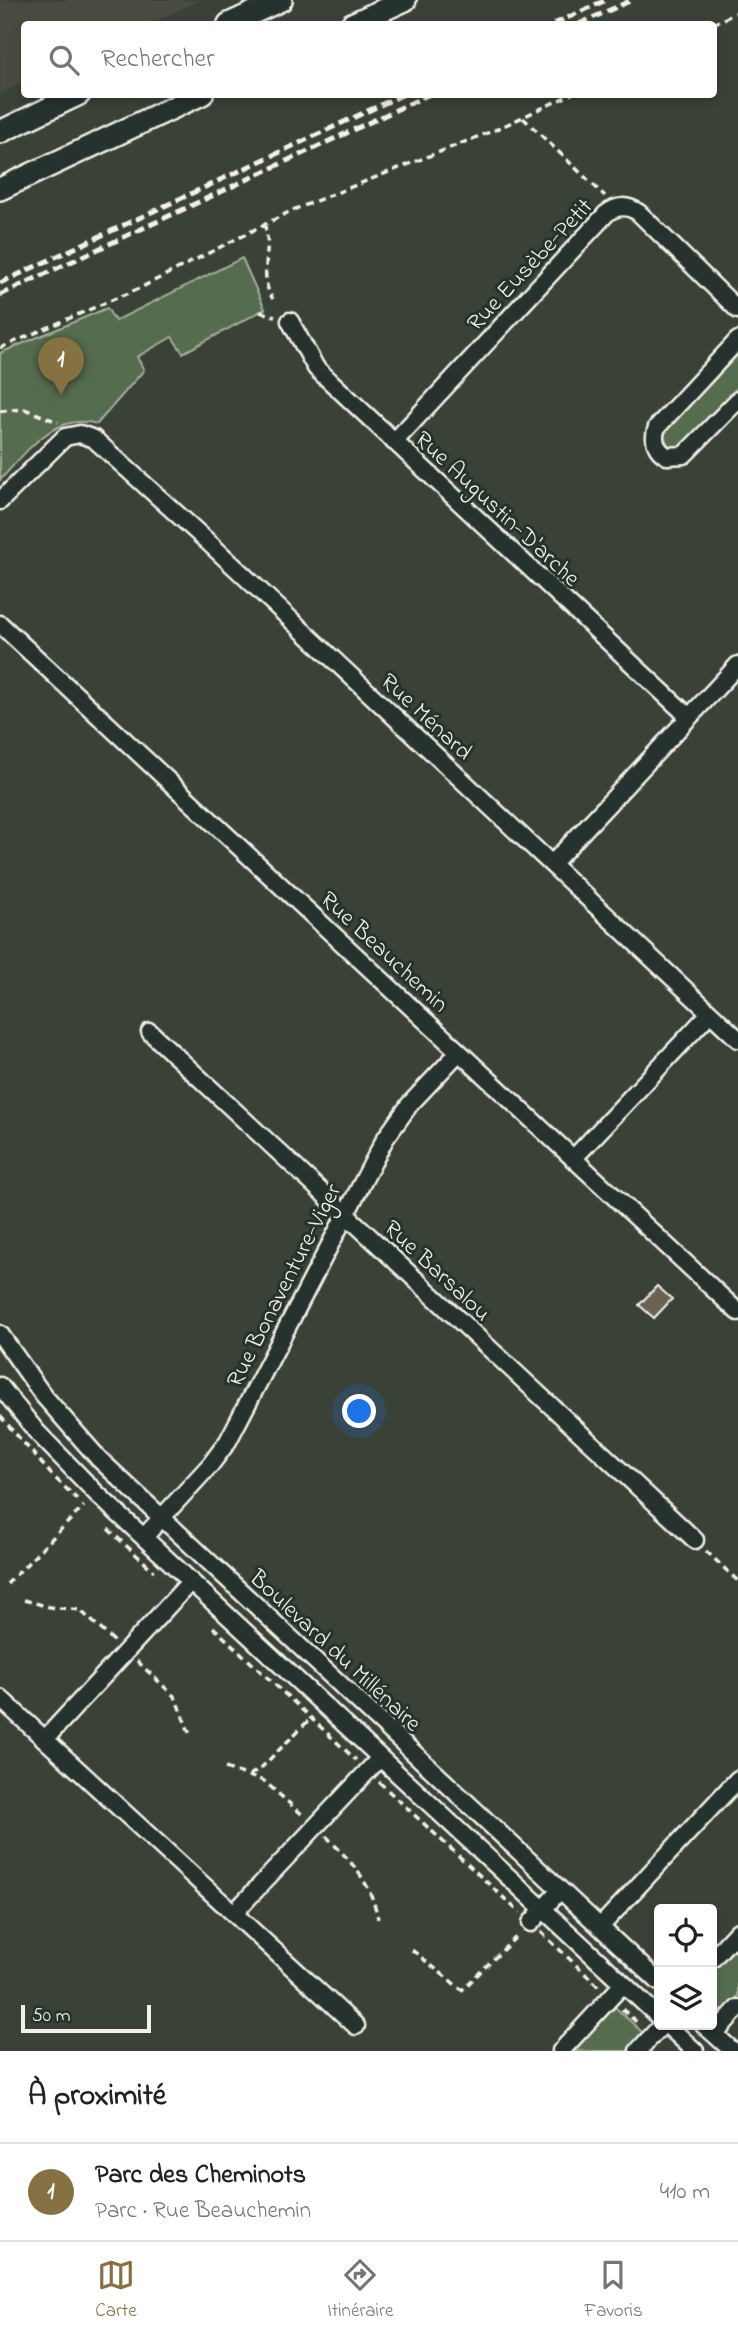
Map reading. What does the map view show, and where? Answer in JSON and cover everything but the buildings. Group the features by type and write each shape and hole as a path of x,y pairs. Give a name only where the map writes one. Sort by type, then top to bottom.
{"main road":[{"path":"236,21 281,0"},
{"path":"359,21 405,0"},
{"path":"0,132 71,98"},
{"path":"0,188 193,98"}],"street":[{"name":"Rue Eusèbe-Petit","path":"394,442 606,214 614,209 627,207 639,214 738,310"},
{"name":"Rue Augustin-D'arche","path":"290,321 316,368 689,717"},
{"path":"738,340 660,424 654,436 657,448 667,456 684,455 738,400"},
{"name":"Rue Ménard","path":"0,501 61,440 80,434 94,439 738,1039"},
{"name":"Rue Beauchemin","path":"0,624 738,1312"},
{"path":"552,864 738,665"},
{"path":"573,1158 710,1013"},
{"name":"Rue Barsalou","path":"150,1032 695,1540"},
{"name":"Rue Bonaventure-Viger","path":"144,1537 211,1464 228,1441 391,1129 410,1104 459,1052"},
{"name":"Boulevard du Millénaire","path":"0,1334 43,1395 82,1440 161,1518 654,1978"},
{"name":"Boulevard du Millénaire","path":"0,1387 52,1448 144,1537 654,2012"},
{"path":"45,1739 191,1581"},
{"path":"0,1699 356,2026"},
{"path":"234,1913 380,1758"},
{"path":"600,1927 738,1779"},
{"path":"531,1923 560,1890"},
{"path":"717,1954 738,1931"},
{"path":"561,2051 623,1984"},
{"path":"717,2023 738,2008"},
{"path":"638,2051 660,2030"},
{"path":"671,2030 695,2051"},
{"path":"710,2030 733,2051"}],"path":[{"path":"717,22 738,12"},
{"path":"0,348 110,302 318,199 523,118 564,98"},
{"path":"523,118 605,197"},
{"path":"264,224 268,236 265,274 267,289 273,299"},
{"path":"0,411 24,409 66,424"},
{"path":"7,1584 84,1506"},
{"path":"695,1540 738,1581"},
{"path":"204,1619 359,1763"},
{"path":"250,1775 262,1767 311,1718"},
{"path":"374,1777 597,1986"},
{"path":"412,1950 462,1990 531,1923"},
{"path":"620,2007 642,2028"}],"shaded area":[{"path":"0,0 201,0 156,21 21,21 21,84 0,94"}],"green space":[{"path":"242,258 265,309 183,353 172,337 137,357 144,370 97,424 81,422 54,429 31,447 0,480 0,353 107,308 115,321"},
{"path":"738,354 738,387 683,445 668,445 664,436 667,429"},
{"path":"738,1944 738,1996 727,2008 717,2013 717,1967"},
{"path":"615,2007 642,2032 627,2051 571,2051"}],"railway":[{"path":"560,21 606,0"},
{"path":"586,21 632,0"},
{"path":"0,283 395,98"},
{"path":"0,295 421,98"}],"place":[{"name":"Parc des Cheminots","path":"61,395"}]}
